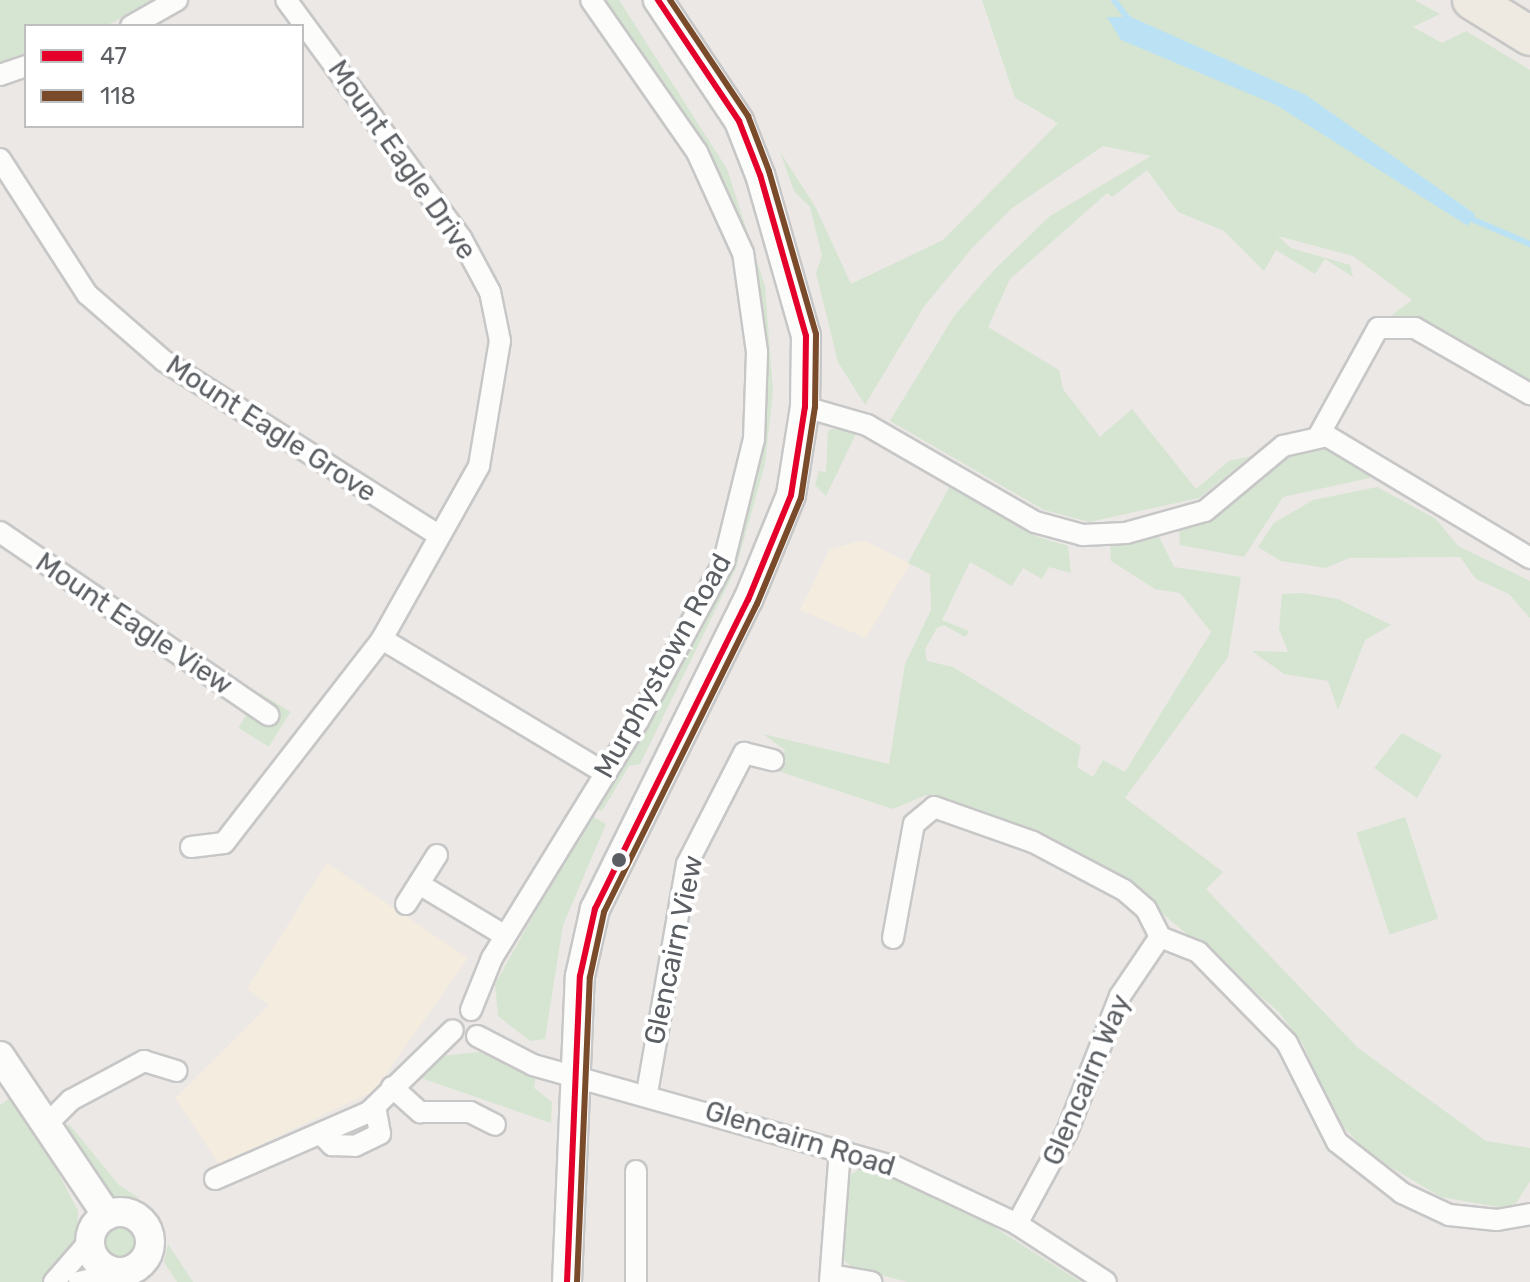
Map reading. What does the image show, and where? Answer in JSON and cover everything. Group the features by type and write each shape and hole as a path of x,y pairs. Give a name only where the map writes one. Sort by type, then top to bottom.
{"highway":[{"path":"1472,0 1530,36"}],"street":[{"path":"135,24 177,0"},
{"name":"Mount Eagle Drive","path":"191,847 224,843 382,639 437,534 479,466 500,341 490,292 415,172 286,0"},
{"name":"Murphystown Road","path":"471,1010 504,935 692,625 737,526 754,439 757,352 743,253 723,201 591,0"},
{"path":"567,1282 580,976 595,909 748,600 791,495 805,407 806,336 760,175 739,121 658,0"},
{"path":"0,75 24,67"},
{"name":"Mount Eagle Grove","path":"0,159 87,294 164,361 437,534"},
{"path":"805,407 867,425 1035,522 1083,535 1126,533 1205,511 1283,446 1319,435 1378,328 1415,328 1530,394"},
{"path":"1319,435 1530,558"},
{"name":"Mount Eagle View","path":"0,532 268,715"},
{"path":"382,639 603,772"},
{"name":"Glencairn View","path":"647,1093 687,864 744,753 773,760"},
{"path":"893,938 918,816 934,807 1033,842 1136,899 1160,937 1198,952 1287,1043 1337,1142 1402,1193 1449,1215 1497,1220 1530,1214"},
{"path":"406,904 437,855"},
{"path":"419,884 504,935"},
{"name":"Glencairn Way","path":"1017,1224 1067,1132 1114,1008 1160,937"},
{"path":"215,1179 321,1134 375,1106 453,1030 456,1014 471,1010 482,1024 477,1036 465,1040 453,1030"},
{"name":"Glencairn Road","path":"477,1036 533,1065 574,1072 910,1172 1017,1224 1106,1282"},
{"path":"0,1056 48,1123 107,1215"},
{"path":"48,1123 71,1100 144,1061 163,1061 176,1071"},
{"path":"392,1087 420,1112 470,1112 495,1125"},
{"path":"840,1149 830,1278 871,1282"},
{"path":"636,1171 636,1282"},
{"path":"107,1215 128,1213 145,1225 150,1244 138,1273"},
{"path":"54,1282 89,1242 107,1215"},
{"path":"89,1242 95,1261 138,1273"},
{"path":"79,1282 138,1273"}],"shaded area":[{"path":"864,540 910,564 866,638 800,610 830,549"},
{"path":"327,863 468,958 374,1091 219,1164 175,1098 269,1005 247,989"}],"green space":[{"path":"0,0 155,0 110,24 24,24 24,58 0,66"},
{"path":"603,0 619,0 727,169 765,286 773,391 765,464 736,568 640,764 629,766 602,811 595,807 732,566 761,463 767,391 763,308 746,234 709,158"},
{"path":"982,0 1414,0 1440,14 1413,27 1442,43 1466,31 1530,70 1530,391 1416,322 1392,315 1412,300 1353,256 1278,236 1291,248 1350,265 1353,277 1325,259 1315,274 1276,250 1264,271 1224,231 1178,212 1147,170 1112,197 1107,193 1010,279 988,327 1059,370 1063,389 1100,437 1132,409 1196,489 1229,461 1251,456 1199,498 1089,522 1044,510 890,421 954,316 995,269 1050,216 1151,156 1103,146 1011,209 973,247 925,305 865,405 838,362 816,273 822,256 810,207 794,191 780,152 815,206 851,284 943,240 1058,123 1015,98"},
{"path":"839,426 856,434 826,496 815,485 819,471 826,472 828,431"},
{"path":"1329,446 1374,477 1283,497 1244,557 1180,545 1179,526 1223,510 1290,451"},
{"path":"951,484 1038,537 1068,546 1071,573 1049,567 1042,579 1023,568 1012,586 970,562 942,620 969,631 965,637 944,625 937,628 925,649 927,661 953,667 1081,746 1077,767 1093,777 1103,760 1125,772 1211,632 1180,593 1155,589 1111,561 1110,544 1156,531 1174,567 1241,577 1228,657 1125,798 1223,872 1206,889 1358,1048 1486,1141 1530,1148 1530,1181 1516,1203 1503,1208 1441,1197 1370,1155 1335,1118 1303,1044 1279,1012 1118,876 1043,835 959,804 926,795 893,809 778,771 785,750 763,734 889,764 905,664 931,610 930,574 908,563"},
{"path":"1377,487 1436,519 1458,546 1530,581 1530,618 1509,594 1476,579 1460,557 1349,558 1326,568 1281,561 1258,547 1274,523 1313,500"},
{"path":"1303,593 1338,599 1391,625 1365,640 1338,710 1328,681 1284,674 1252,651 1288,652 1279,629 1282,594"},
{"path":"260,693 291,712 269,747 238,728"},
{"path":"1402,733 1442,755 1417,798 1374,768"},
{"path":"590,815 606,824 563,925 545,1039 530,1041 498,1016 495,984"},
{"path":"1405,817 1438,919 1390,935 1356,833"},
{"path":"479,1052 536,1074 534,1088 552,1102 551,1123 418,1077 442,1056"},
{"path":"17,1093 78,1211 76,1250 43,1282 0,1282 0,1105"},
{"path":"69,1124 119,1185 139,1198 112,1198 63,1128"},
{"path":"865,1166 962,1207 1081,1282 908,1282 853,1268 841,1258 845,1178"},
{"path":"120,1222 134,1228 140,1242 134,1256 120,1262 106,1256 100,1242 106,1228"},
{"path":"169,1239 168,1244 193,1282 177,1282 164,1262"}],"water":[{"path":"1107,17 1131,17 1306,95 1475,214 1468,226 1276,105 1121,40"}],"waterway":[{"path":"1114,0 1133,25"},
{"path":"1467,217 1530,244"}],"transit line":[{"name":"47","path":"567,1282 580,976 595,909 748,600 791,495 805,407 806,336 760,175 739,121 658,0"},
{"name":"118","path":"577,1282 590,977 604,912 757,604 801,498 815,407 816,334 769,171 748,116 670,0"}]}
